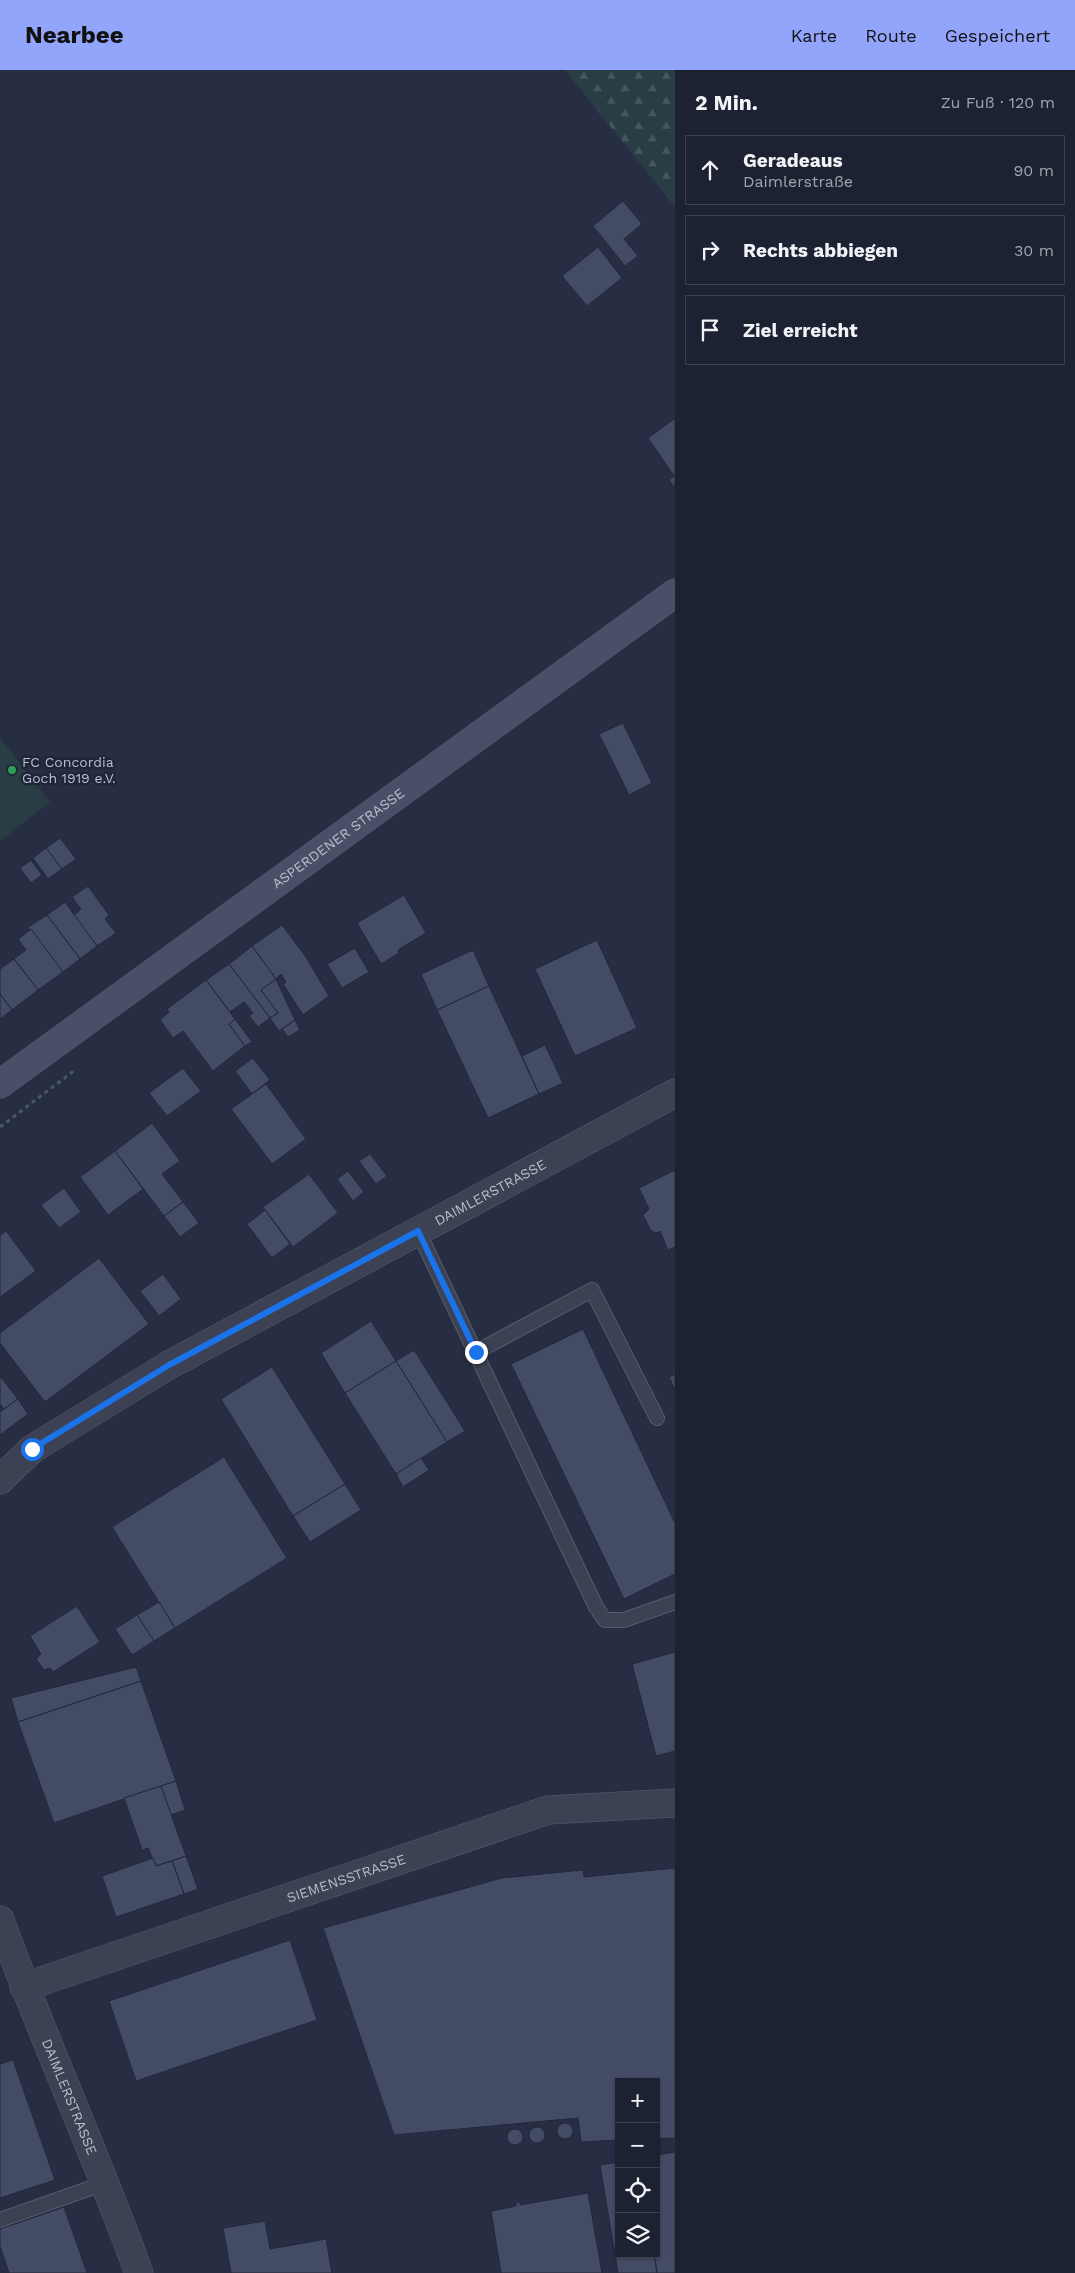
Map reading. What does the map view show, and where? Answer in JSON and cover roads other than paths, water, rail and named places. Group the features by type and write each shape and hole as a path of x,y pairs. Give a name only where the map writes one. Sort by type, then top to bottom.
{"main road":[{"name":"ASPERDENER STRASSE","path":"0,1084 675,593"}],"street":[{"name":"DAIMLERSTRASSE","path":"0,1480 32,1449 169,1365 675,1093"},
{"name":"SIEMENSSTRASSE","path":"24,1987 548,1810 675,1803"},
{"name":"DAIMLERSTRASSE","path":"0,1920 24,1987 105,2183 139,2273"}],"lane":[{"path":"418,1231 596,1607 606,1620 624,1620 675,1602"},
{"path":"476,1352 592,1290 657,1418"},
{"path":"0,2220 105,2183"}],"place":[{"name":"FC Concordia Goch 1919 e.V.","path":"12,770"}]}
